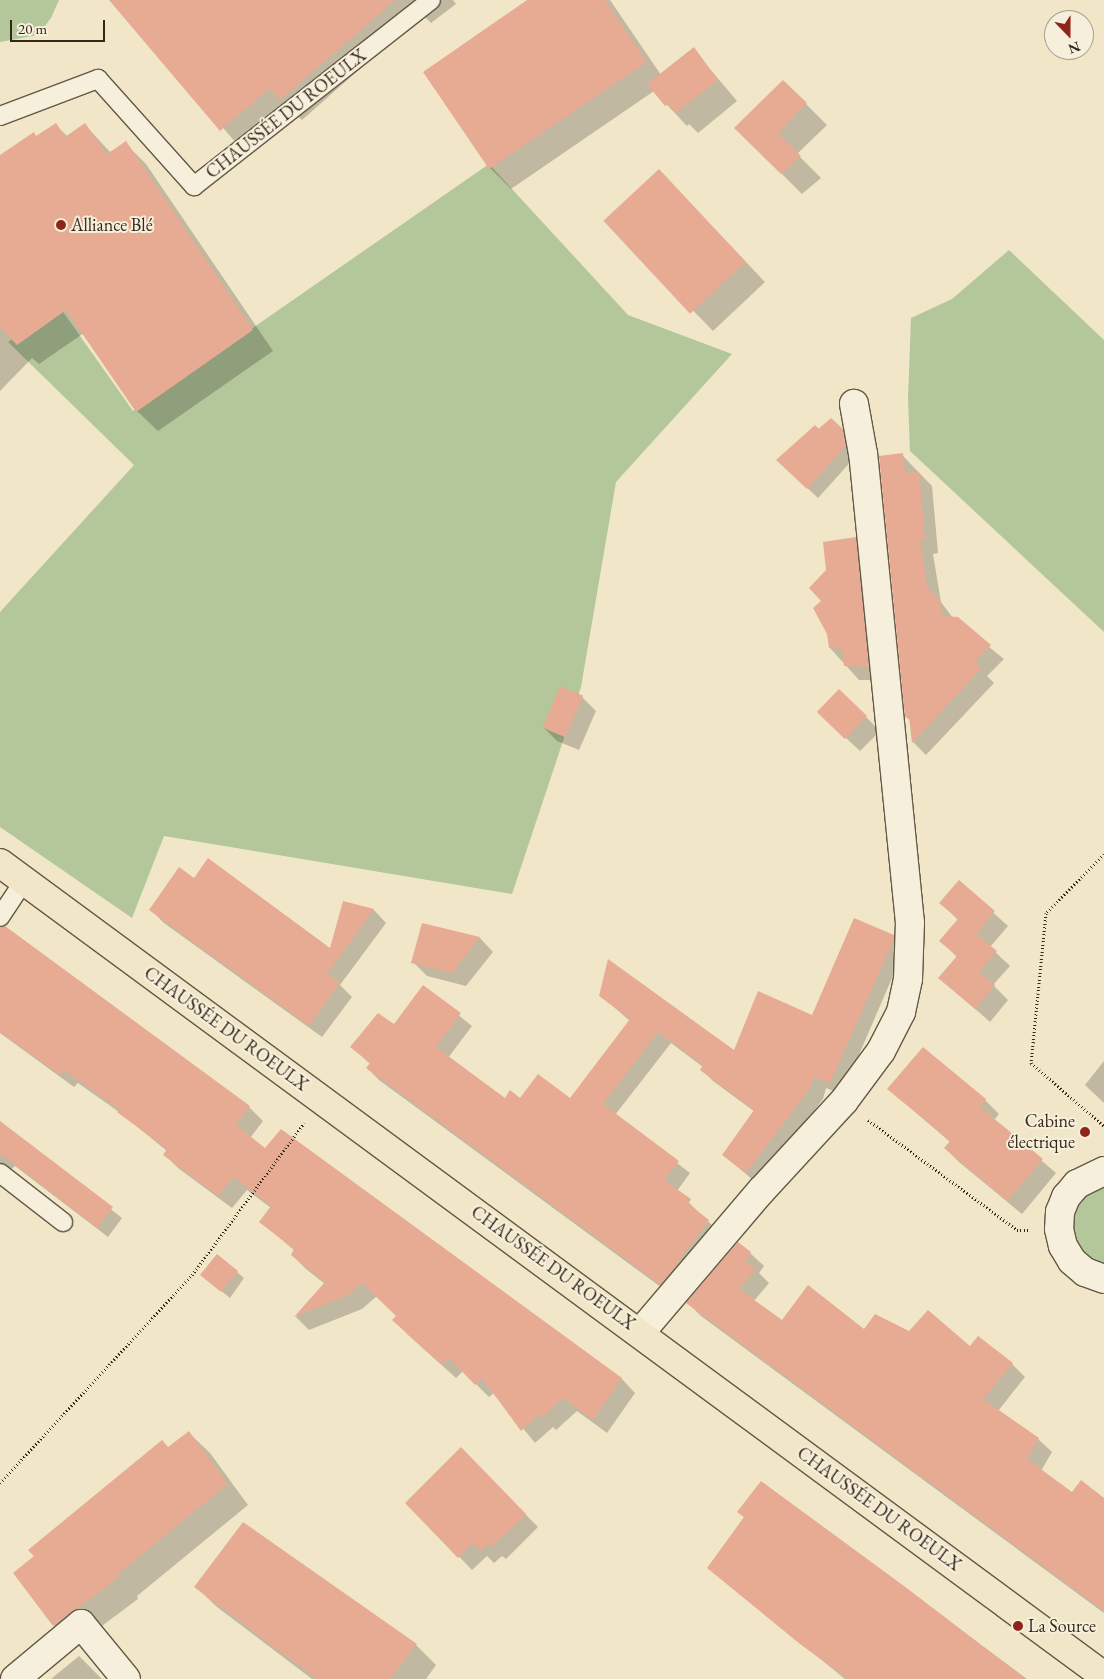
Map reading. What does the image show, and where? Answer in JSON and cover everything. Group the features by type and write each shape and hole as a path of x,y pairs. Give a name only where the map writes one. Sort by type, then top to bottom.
{"main road":[{"name":"CHAUSSÉE DU ROEULX","path":"0,863 1104,1676"}],"street":[{"path":"640,1333 760,1191 844,1102 881,1051 901,1012 908,978 910,923 863,454 854,404"},
{"path":"1104,1171 1077,1184 1066,1197 1060,1212 1059,1229 1063,1246 1072,1261 1085,1272 1104,1279"},
{"path":"15,1679 81,1624 126,1679"}],"lane":[{"name":"CHAUSSÉE DU ROEULX","path":"0,116 98,79 194,186 431,0"},
{"path":"0,917 24,880"},
{"path":"0,1173 63,1222"}],"path":[{"path":"1104,854 1046,913 1031,1064 1104,1126"},
{"path":"0,1483 192,1275 321,1099"},
{"path":"844,1102 1017,1230 1059,1229"}],"green space":[{"path":"0,0 59,0 51,18 38,35 0,42"},
{"path":"489,164 628,315 732,354 616,482 581,687 512,894 164,836 132,918 0,827 0,612 134,465 8,342 59,306 133,411"},
{"path":"1009,250 1104,340 1104,632 910,451 908,399 911,318 952,299"},
{"path":"1104,1181 1104,1269 1083,1259 1068,1233 1073,1202"}],"building":[{"path":"109,0 395,0 280,100 270,88 220,131"},
{"path":"527,0 605,0 647,62 489,169 423,72"},
{"path":"694,47 718,80 676,113 669,104 665,106 647,84"},
{"path":"783,80 807,103 778,133 801,156 781,174 734,128"},
{"path":"56,123 65,137 85,123 107,154 126,141 253,330 136,412 66,310 17,345 0,327 0,155 34,132 36,136"},
{"path":"659,169 746,262 690,314 603,221"},
{"path":"831,418 843,429 846,446 807,489 776,460 815,425 819,429"},
{"path":"903,453 905,473 919,472 925,540 920,540 927,587 940,600 942,616 958,617 991,645 975,662 981,669 912,743 909,717 905,717 879,456"},
{"path":"856,537 869,667 844,666 842,649 829,648 827,634 813,608 821,601 809,588 826,570 823,542"},
{"path":"560,686 583,696 565,737 542,727"},
{"path":"839,689 867,716 845,739 817,712"},
{"path":"208,858 330,948 343,901 374,909 327,974 340,983 309,1026 149,910 179,867 194,878"},
{"path":"959,880 995,911 976,934 997,951 979,972 995,985 975,1009 938,978 957,956 939,941 958,919 939,903"},
{"path":"854,918 894,935 894,939 830,1083 814,1077 811,1087 746,1173 722,1155 754,1110 700,1070 703,1065 658,1032 603,1104 679,1161 664,1180 691,1199 688,1204 709,1220 661,1285 366,1068 370,1063 350,1047 378,1013 394,1024 423,985 461,1013 436,1047 505,1098 510,1090 520,1098 538,1074 570,1098 630,1019 599,996 608,959 734,1050 758,991 812,1015"},
{"path":"422,923 480,937 452,973 411,963"},
{"path":"5,926 250,1106 236,1125 265,1148 281,1129 622,1378 593,1420 563,1398 542,1418 539,1414 521,1431 482,1378 475,1385 449,1358 442,1365 392,1320 396,1316 362,1283 348,1295 294,1317 325,1282 291,1255 294,1249 259,1222 271,1206 233,1177 218,1196 163,1155 167,1149 117,1112 120,1110 64,1070 60,1075 0,1032 0,928"},
{"path":"923,1047 986,1099 980,1107 1043,1159 1007,1201 944,1148 950,1141 887,1089"},
{"path":"0,1121 113,1207 97,1228 0,1153"},
{"path":"738,1242 751,1252 745,1261 756,1269 739,1289 782,1320 808,1285 864,1329 875,1314 909,1331 928,1310 970,1346 978,1336 1013,1363 983,1399 1039,1438 1027,1459 1072,1492 1081,1480 1104,1498 1104,1611 686,1303"},
{"path":"217,1254 238,1271 221,1292 200,1275"},
{"path":"189,1431 228,1484 117,1575 118,1578 53,1626 13,1573 34,1556 28,1550 162,1440 168,1447"},
{"path":"461,1447 526,1514 492,1547 489,1543 481,1551 473,1543 458,1558 405,1503"},
{"path":"761,1481 1026,1679 848,1679 800,1644 707,1568 744,1517 737,1512"},
{"path":"243,1522 417,1644 390,1679 317,1679 194,1587"}],"place":[{"name":"Alliance Blé","path":"61,225"},
{"name":"Cabine électrique","path":"1085,1132"},
{"name":"La Source","path":"1018,1626"}]}
